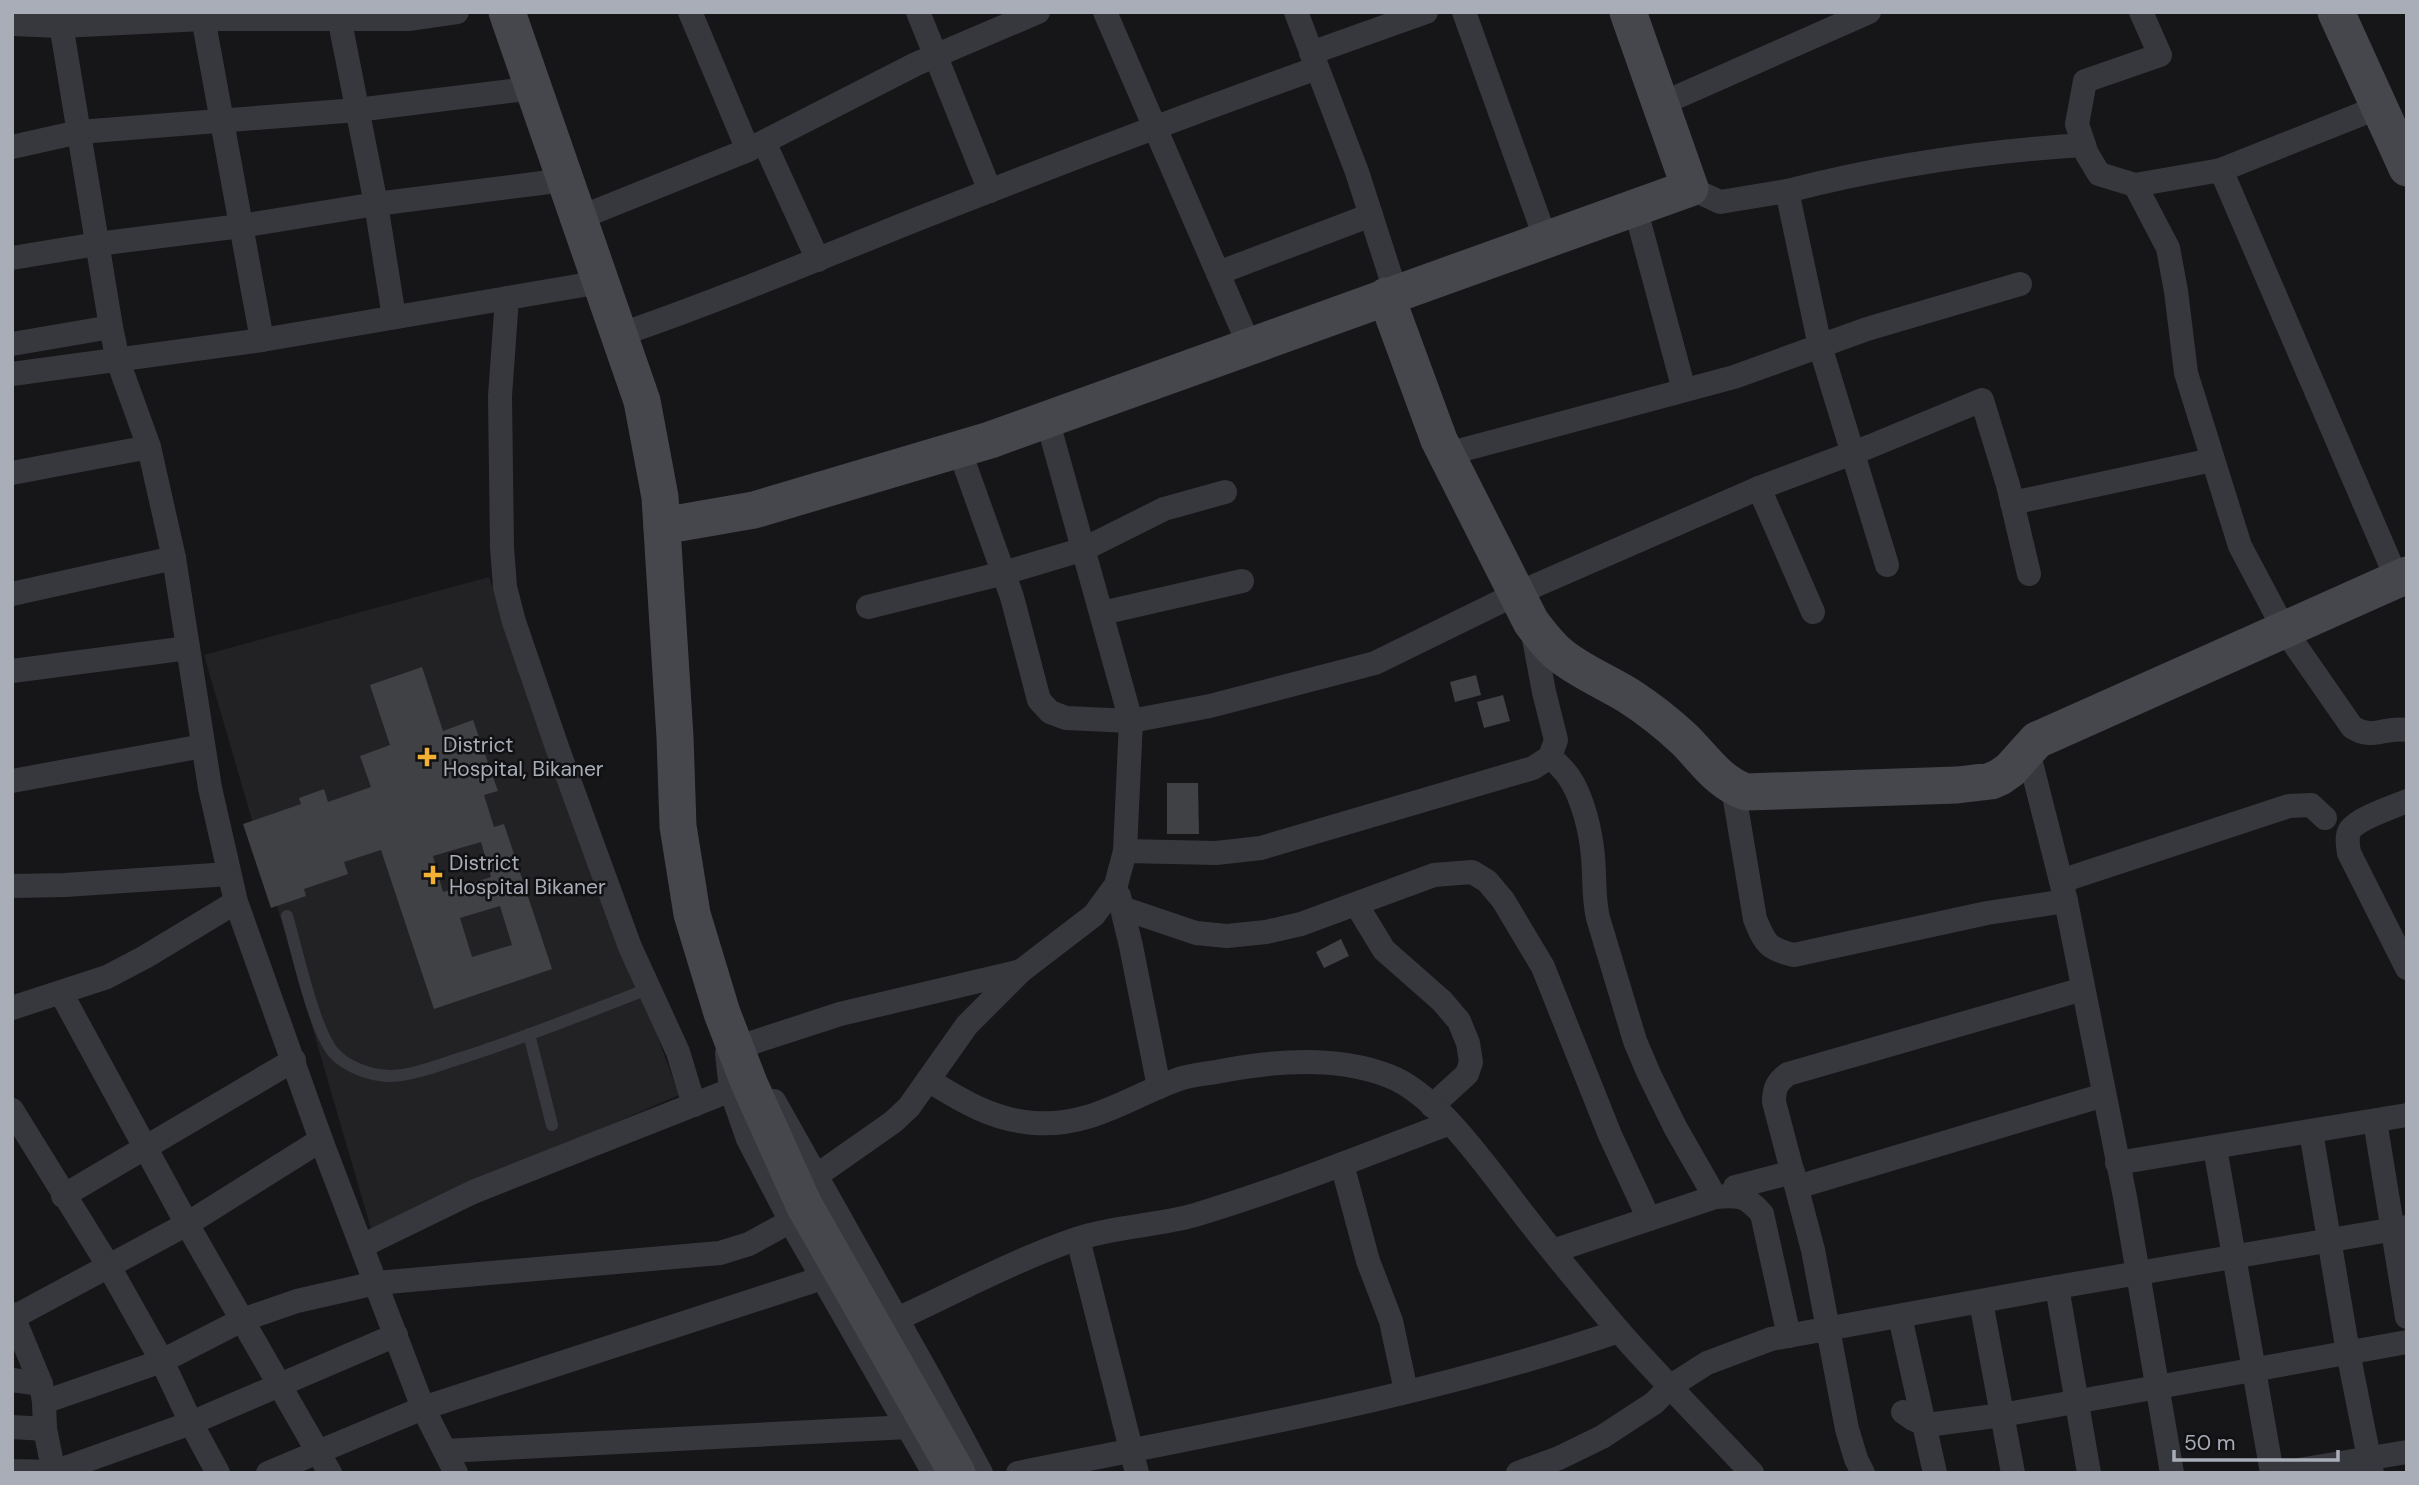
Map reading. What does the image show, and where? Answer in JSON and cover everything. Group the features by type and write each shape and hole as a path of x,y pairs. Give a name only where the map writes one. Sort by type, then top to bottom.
{"street":[{"path":"12,24 60,19 202,16 408,19 457,12"},
{"path":"507,12 642,401 660,497 678,826 692,914 722,1013 749,1083 804,1201 957,1473"},
{"path":"690,12 756,146 818,260"},
{"path":"918,12 990,191"},
{"path":"579,218 756,146 935,56 1038,12"},
{"path":"1105,12 1250,345"},
{"path":"1296,12 1371,215 1391,294 1439,440 1524,608 1549,645 1564,659 1655,714 1733,788 1746,792 1978,783 2000,777 2010,770 2027,747 2036,740 2402,577 2221,170"},
{"path":"619,335 699,308 1155,127 1426,12"},
{"path":"1464,12 1546,240"},
{"path":"1628,12 1690,188"},
{"path":"1661,104 1869,12"},
{"path":"2141,12 2160,54 2085,81 2077,124 2087,154 2099,174 2134,186 2221,170 2379,107"},
{"path":"2341,14 2407,168"},
{"path":"202,16 262,340"},
{"path":"339,16 376,204 394,317"},
{"path":"60,19 111,327 118,361 149,447 174,558 210,788 236,902 321,1140 424,1408 451,1462 908,1427"},
{"path":"12,147 79,132 357,110 534,88"},
{"path":"662,526 754,510 959,449 1690,188 1720,202 1787,191 1851,174 2027,148 2084,145"},
{"path":"12,258 376,204 565,180"},
{"path":"2134,186 2168,248 2186,373 2240,546 2284,629 2352,727 2367,734 2393,729 2407,730"},
{"path":"1787,191 1820,346 1887,565"},
{"path":"1635,207 1684,390"},
{"path":"1218,273 1371,215"},
{"path":"12,374 262,340 601,282"},
{"path":"1447,454 1734,377 1867,329 2020,284"},
{"path":"507,298 500,396 505,587 514,622 558,750 630,947 668,1026 694,1105"},
{"path":"12,344 111,327"},
{"path":"959,449 1020,621 1039,700 1050,712 1066,718 1130,721 1210,706 1375,663 1524,608 1759,488 1852,454 1983,400 2029,574"},
{"path":"1047,419 1130,721 1125,851 1119,897 1159,1087"},
{"path":"12,473 149,447"},
{"path":"2012,503 2212,460"},
{"path":"1759,488 1813,612"},
{"path":"868,607 1004,573 1084,549 1164,509 1225,492"},
{"path":"12,594 174,558"},
{"path":"1102,613 1242,581"},
{"path":"1125,851 1216,853 1261,848 1533,768 1550,757 1556,740 1524,608"},
{"path":"12,671 188,648"},
{"path":"12,781 203,746"},
{"path":"2027,747 2063,891 2083,989 2138,1273 2172,1473"},
{"path":"1550,757 1569,776 1589,833 1596,909 1635,1041 1675,1127 1725,1192 1751,1201 1762,1214 1789,1336"},
{"path":"1733,788 1755,919 1763,938 1775,951 1794,954 1986,913 2063,891 2289,806 2311,805 2325,818"},
{"path":"2407,801 2364,820 2351,829 2347,838 2349,853 2407,968"},
{"path":"1119,897 1196,933 1227,936 1266,932 1301,924 1434,874 1472,873 1487,881 1518,922 1543,967 1605,1123 1649,1219"},
{"path":"12,886 229,874"},
{"path":"12,1380 42,1393 162,1361 242,1320 297,1301 376,1283 720,1253 749,1244 804,1201 909,1107 967,1025 1021,971 1119,897"},
{"path":"12,1008 107,976 236,902"},
{"path":"1356,904 1384,950 1442,1001 1459,1021 1468,1043 1471,1062 1467,1074 1432,1106"},
{"path":"742,1046 840,1014 1021,971"},
{"path":"1863,1473 1847,1429 1813,1250 1774,1102 1774,1089 1779,1080 1788,1074 2083,989"},
{"path":"61,993 187,1224 330,1473"},
{"path":"722,1013 742,1046 804,1201 822,1278 934,1473"},
{"path":"722,1013 731,1090 748,1139 804,1201 897,1319 981,1473"},
{"path":"63,1196 294,1060"},
{"path":"928,1080 972,1107 997,1117 1034,1123 1082,1120 1183,1078 1241,1067 1276,1063 1345,1065 1390,1076 1423,1097 1471,1146 1619,1331 1752,1473"},
{"path":"362,1246 473,1192 731,1090"},
{"path":"1553,1251 1725,1192 1795,1179 2104,1095"},
{"path":"12,1110 108,1265 162,1361 218,1473"},
{"path":"2117,1163 2407,1115"},
{"path":"2375,1121 2400,1228 2407,1317"},
{"path":"897,1319 1033,1256 1077,1239 1119,1228 1192,1216 1261,1194 1450,1124"},
{"path":"2311,1132 2348,1352 2371,1466"},
{"path":"54,1472 45,1429 42,1393 13,1315 187,1224 321,1140"},
{"path":"2215,1148 2272,1473"},
{"path":"1342,1164 1368,1261 1391,1321 1406,1391"},
{"path":"1518,1473 1559,1458 1602,1437 1654,1403 1671,1386 1707,1363 1771,1339 2400,1228"},
{"path":"1077,1239 1134,1462"},
{"path":"268,1473 424,1408 822,1278"},
{"path":"2057,1287 2089,1473"},
{"path":"1981,1302 2013,1473"},
{"path":"1899,1317 1913,1418 1935,1473"},
{"path":"1018,1473 1134,1462 1552,1353 1619,1331"},
{"path":"12,1471 54,1472 191,1423 396,1335"},
{"path":"1913,1418 2002,1415 2407,1342"},
{"path":"12,1427 45,1429"},
{"path":"2281,1473 2371,1466 2407,1452"}],"lane":[{"path":"287,916 319,1024 333,1051 350,1066 372,1073 389,1076 410,1074 485,1051 648,989"},
{"path":"529,1034 552,1125"}],"shaded area":[{"name":"District Hospital Bikaner","path":"489,577 679,1095 371,1229 204,655"}],"building":[{"path":"422,667 443,731 473,720 498,791 484,795 494,827 504,824 552,969 434,1009 381,850 344,862 348,874 304,889 306,896 271,908 243,824 301,804 299,798 324,789 328,802 371,787 360,756 390,745 370,685","holes":["481,842 491,877 443,892 433,856","500,906 512,945 472,957 460,918"]},
{"path":"1476,675 1481,695 1455,702 1450,682"},
{"path":"1503,695 1510,721 1484,728 1477,702"},
{"path":"1167,783 1198,783 1199,834 1167,834"},
{"path":"1341,939 1349,956 1324,968 1316,952"}],"place":[{"name":"District Hospital, Bikaner","path":"427,757"},
{"name":"District Hospital Bikaner","path":"433,875"}]}
